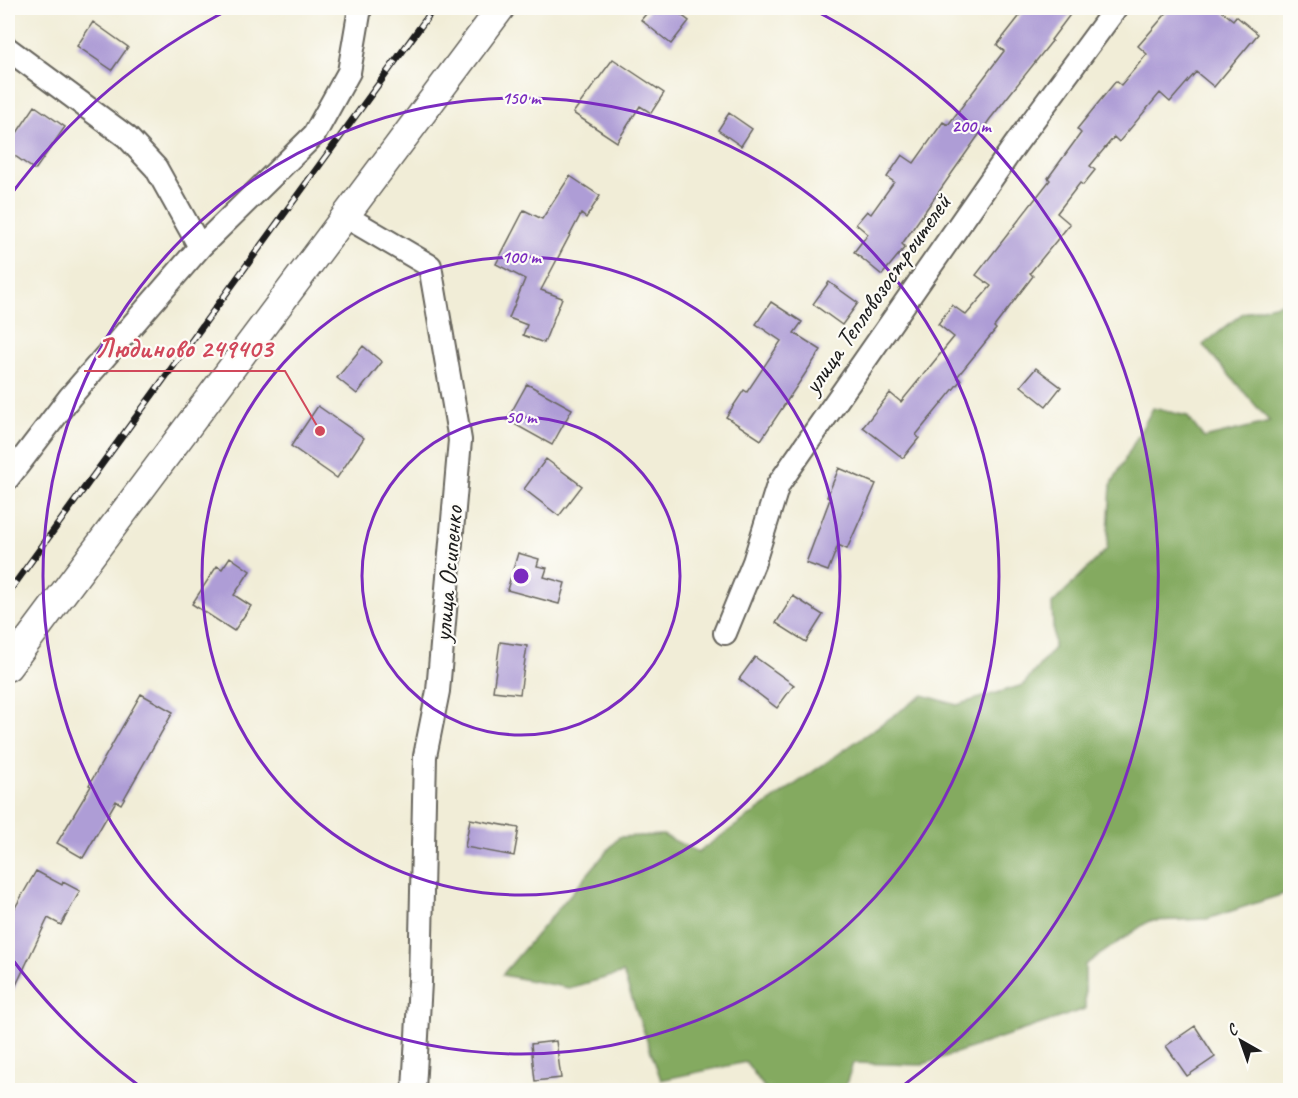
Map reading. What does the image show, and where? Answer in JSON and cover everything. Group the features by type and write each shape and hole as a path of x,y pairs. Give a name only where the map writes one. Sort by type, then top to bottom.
{"street":[{"path":"8,478 70,397 200,247 314,135 350,72 360,8"},
{"path":"8,667 501,8"},
{"name":"улица Тепловозостроителей","path":"725,633 754,562 778,485 1015,145 1116,8"},
{"path":"8,50 127,137 156,168 200,247"},
{"name":"улица Осипенко","path":"345,216 430,266 460,440 438,691 425,756 420,981 414,1090"}],"green space":[{"path":"1290,271 1290,892 1207,919 1149,921 1085,965 1085,1009 921,1065 853,1063 844,1090 766,1090 746,1062 661,1080 623,973 569,988 502,975 619,837 663,835 698,852 923,695 957,705 1023,685 1054,648 1052,604 1107,549 1111,485 1153,408 1187,416 1204,438 1270,422 1203,345 1243,313 1282,303"}],"building":[{"path":"651,8 672,8 689,21 671,44 641,20"},
{"path":"1026,8 1075,8 1052,41 990,119 902,244 905,247 882,275 854,252 868,234 856,224 867,211 871,214 894,182 887,177 902,155 914,163 943,122 948,125 1004,51 997,45"},
{"path":"1171,8 1218,8 1233,20 1236,16 1258,34 1214,87 1196,72 1170,102 1160,93 1119,142 1114,137 1090,166 1095,170 1083,185 1080,183 1057,213 1070,224 1030,273 1033,276 994,327 996,329 957,377 961,380 916,435 919,438 903,458 863,427 890,393 901,402 954,337 938,324 952,305 966,315 991,286 976,275 1050,180 1048,178 1081,133 1077,129 1116,81 1121,85 1147,54 1138,46"},
{"path":"93,22 128,47 112,70 77,46"},
{"path":"613,59 664,93 651,113 640,106 617,142 573,113"},
{"path":"35,106 65,127 35,170 8,151 8,146"},
{"path":"729,113 752,129 741,146 718,130"},
{"path":"570,176 600,196 586,218 581,214 541,290 562,298 544,343 523,335 527,325 509,318 525,279 496,264 524,210 542,219"},
{"path":"829,282 858,303 842,325 813,304"},
{"path":"771,302 802,322 794,333 821,350 761,440 726,417 744,390 747,392 781,341 756,324"},
{"path":"363,346 382,362 357,394 337,378"},
{"path":"1036,368 1061,387 1046,406 1021,386"},
{"path":"527,384 572,409 552,445 507,420"},
{"path":"318,406 364,438 337,478 291,446"},
{"path":"546,459 582,486 559,516 524,489"},
{"path":"839,468 876,484 847,549 838,545 828,571 806,563 830,499 827,497"},
{"path":"518,553 539,559 537,566 547,568 544,577 565,583 559,604 507,590"},
{"path":"230,557 250,571 234,595 251,606 234,631 192,604 217,566 222,569"},
{"path":"793,596 823,615 806,642 776,623"},
{"path":"500,642 527,646 520,694 493,691"},
{"path":"755,657 794,685 777,708 739,679"},
{"path":"141,694 173,712 121,804 116,801 83,858 57,843"},
{"path":"470,819 519,828 514,856 465,847"},
{"path":"36,871 62,885 63,882 80,891 61,925 48,918 8,1002 8,920"},
{"path":"1195,1026 1215,1057 1187,1076 1166,1046"},
{"path":"556,1041 561,1078 535,1081 531,1044"}],"railway":[{"path":"8,593 434,8"}],"place":[{"name":"Людиново 249403","path":"320,431"}]}
